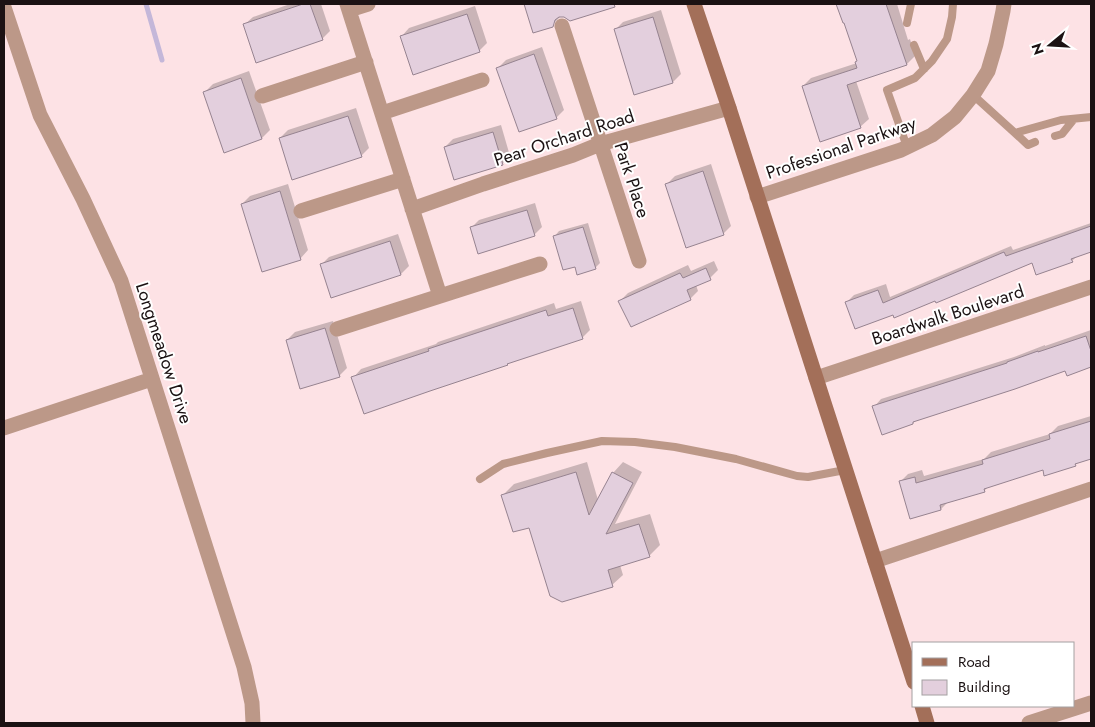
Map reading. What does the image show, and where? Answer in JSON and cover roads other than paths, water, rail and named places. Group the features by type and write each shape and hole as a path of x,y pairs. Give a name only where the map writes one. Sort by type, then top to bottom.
{"main road":[{"path":"694,4 912,676"},
{"path":"922,707 927,723"}],"street":[{"path":"368,4 348,7 440,296"},
{"name":"Professional Parkway","path":"757,197 907,147 932,135 955,117 974,95 988,71 996,44 1004,4"},
{"name":"Longmeadow Drive","path":"4,7 40,115 83,199 121,281 244,667 252,703 253,723"},
{"name":"Park Place","path":"562,26 639,261"},
{"path":"262,96 366,62"},
{"path":"382,113 482,80"},
{"name":"Pear Orchard Road","path":"412,209 573,156 600,144 729,108"},
{"path":"301,211 402,178"},
{"path":"338,330 540,264"},
{"name":"Boardwalk Boulevard","path":"816,378 1091,287"},
{"path":"4,428 152,379"},
{"path":"875,561 1091,489"},
{"path":"1029,723 1091,703"}],"lane":[{"path":"907,23 911,4"},
{"path":"907,147 887,90 915,78 932,61 947,39 953,4"},
{"path":"914,44 924,69"},
{"path":"974,95 1028,145 1036,142"},
{"path":"1015,133 1061,120 1091,117"},
{"path":"1055,136 1062,134 1074,119"},
{"path":"480,479 504,464 602,441 634,442 675,447 736,459 808,478 845,470"}],"waterway":[{"path":"146,4 162,60"}]}
